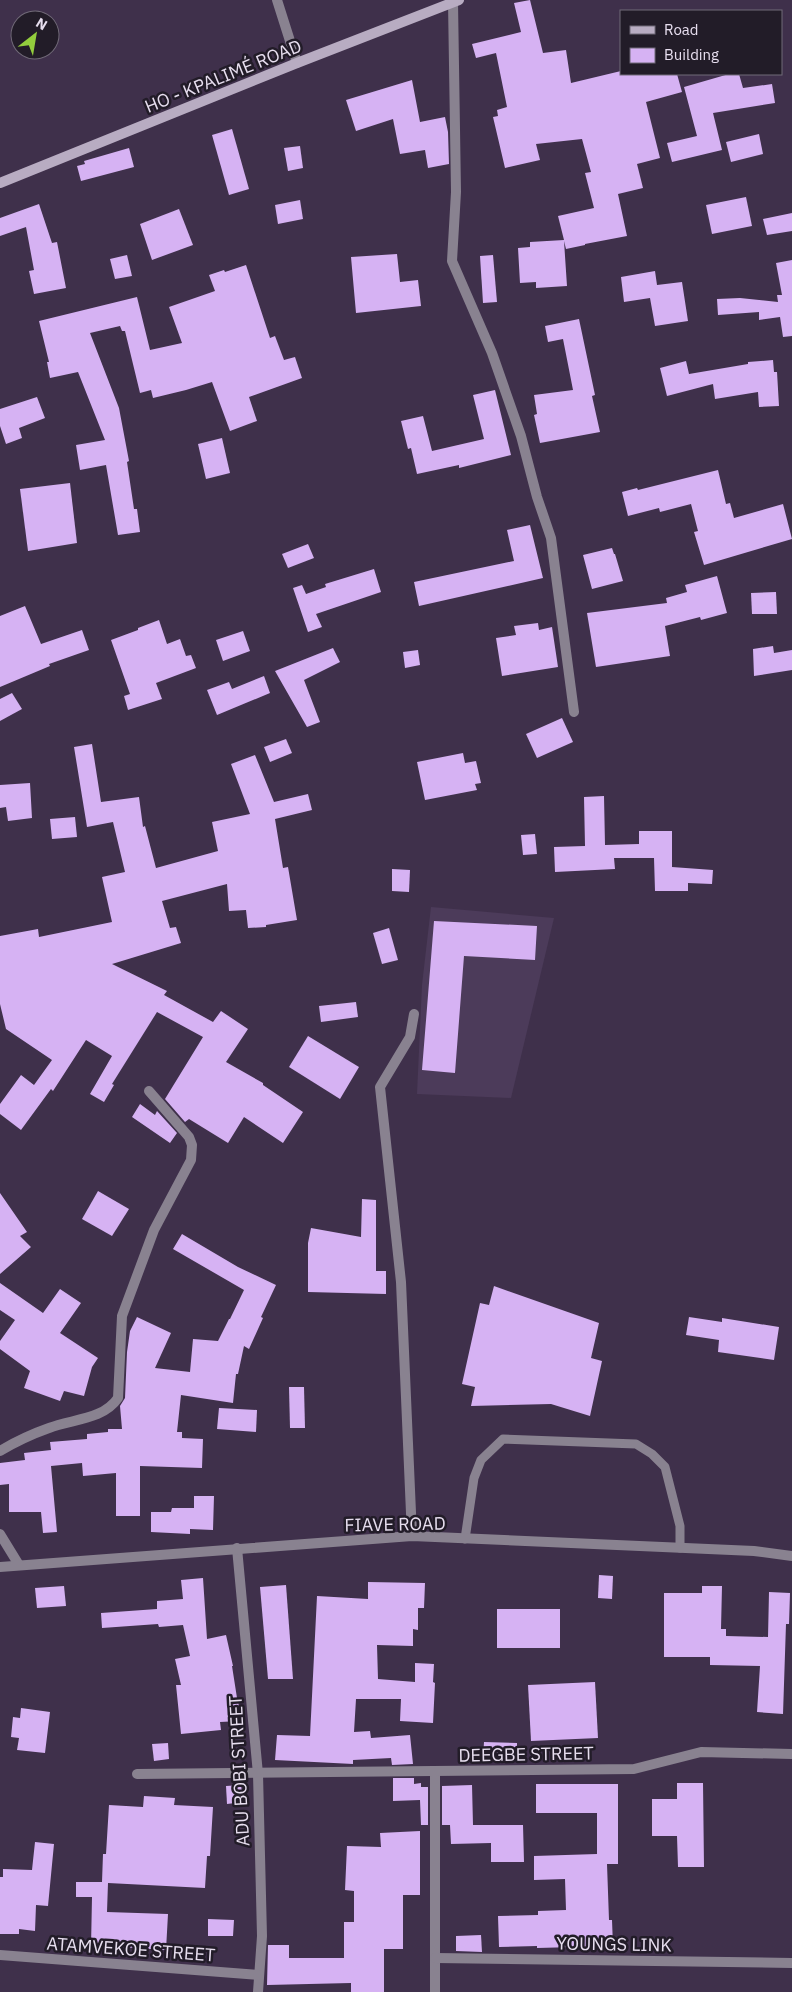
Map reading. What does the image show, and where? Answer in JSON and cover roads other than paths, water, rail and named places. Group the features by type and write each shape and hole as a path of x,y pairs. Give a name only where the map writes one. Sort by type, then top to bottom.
{"main road":[{"name":"HO - KPALIMÉ ROAD","path":"0,184 297,63 456,1"}],"street":[{"path":"276,0 297,63"},
{"path":"456,1 456,192 452,261 495,362 521,436 536,496 551,538 574,712"},
{"path":"412,1536 401,1282 380,1087 410,1037 414,1014"},
{"path":"0,1451 50,1427 98,1414 112,1407 118,1398 122,1316 154,1230 191,1160 192,1145 189,1137 149,1091"},
{"path":"0,1534 19,1565"},
{"name":"FIAVE ROAD","path":"0,1567 412,1536 754,1551 792,1556"},
{"name":"ADU BOBI STREET","path":"237,1548 258,1774 262,1936 258,1992"},
{"name":"DEEGBE STREET","path":"137,1774 634,1769 701,1752 792,1754"},
{"path":"435,1771 435,1992"},
{"name":"ATAMVEKOE STREET","path":"0,1955 259,1975"},
{"name":"YOUNGS LINK","path":"435,1958 792,1963"}],"lane":[{"path":"465,1539 474,1478 481,1460 503,1439 636,1444 652,1454 665,1467 680,1526 680,1548"}]}
